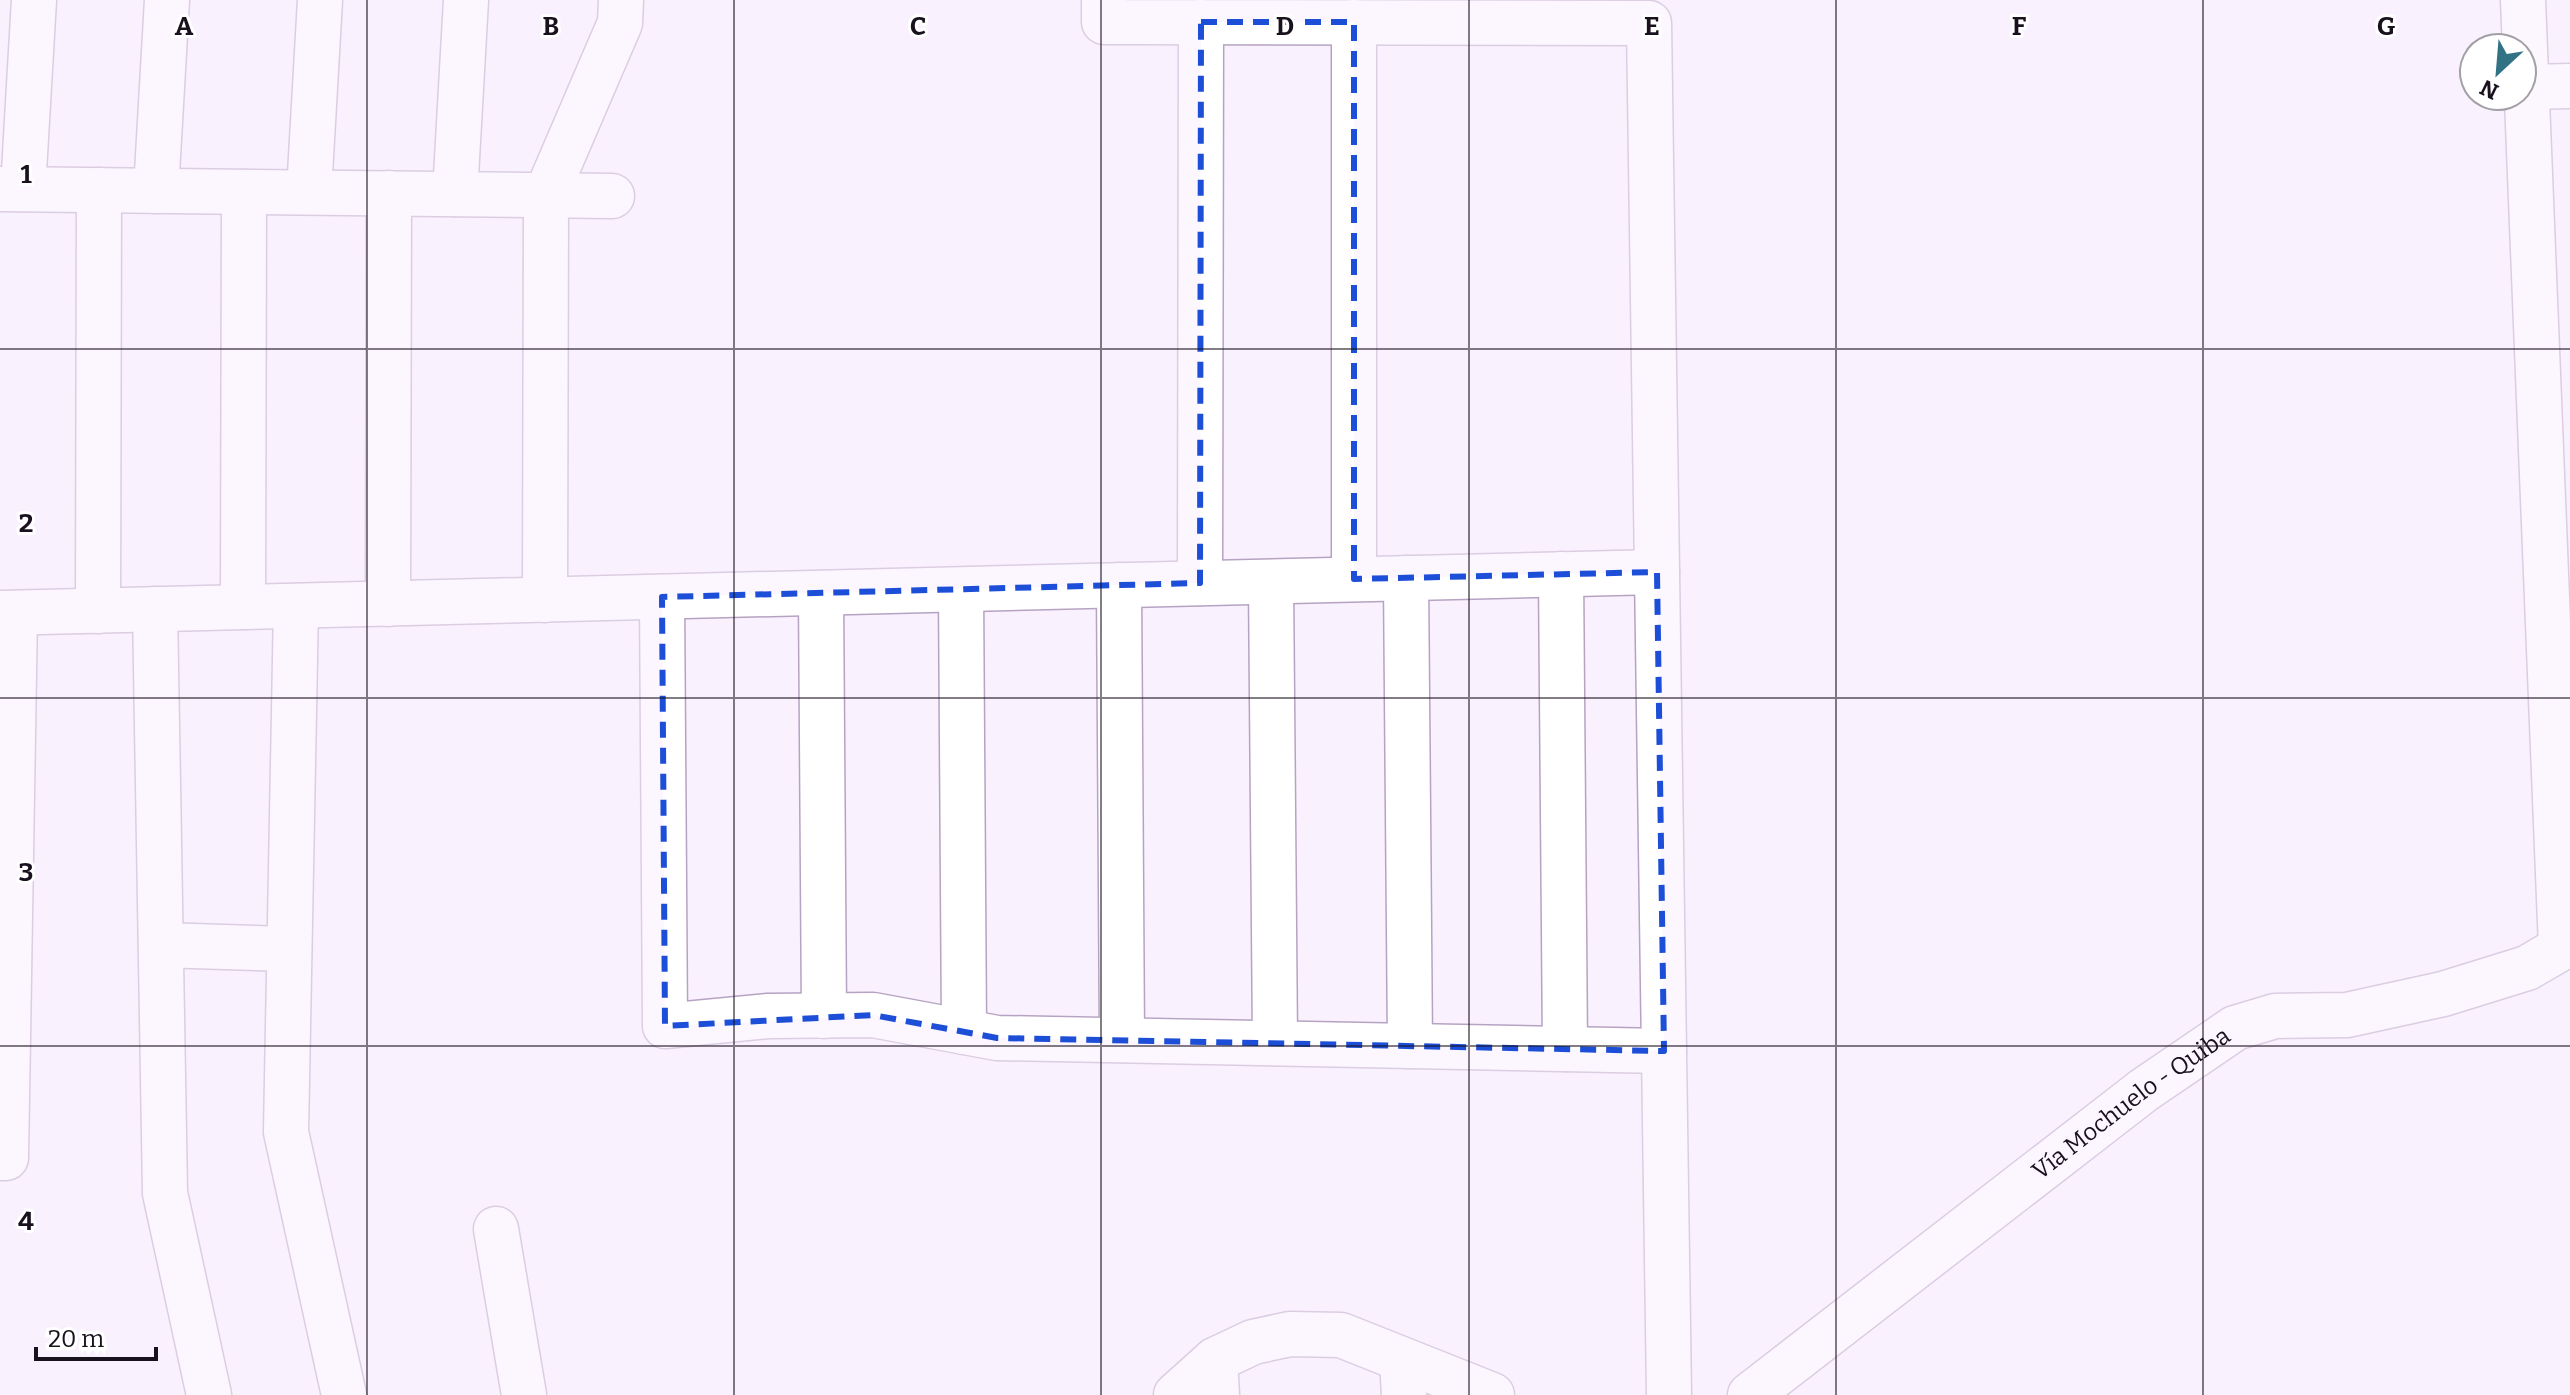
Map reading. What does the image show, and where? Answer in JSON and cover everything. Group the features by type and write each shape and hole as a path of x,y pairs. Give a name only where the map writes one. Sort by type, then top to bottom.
{"street":[{"path":"34,0 11,189 612,196"},
{"path":"156,191 167,0"},
{"path":"309,192 320,0"},
{"path":"455,194 466,0"},
{"path":"545,600 546,195 620,23 621,0"},
{"path":"1104,0 1104,22 1649,23 1669,1395"},
{"path":"2523,0 2524,32"},
{"path":"1200,583 1201,22"},
{"path":"1354,22 1354,579"},
{"path":"2538,87 2570,86"},
{"path":"2530,112 2551,233 2566,945"},
{"path":"98,611 99,190"},
{"path":"243,607 244,192"},
{"path":"388,604 389,193"},
{"path":"0,1158 6,1158 8,613 1657,572"},
{"path":"1561,574 1565,1049"},
{"path":"1406,578 1410,1046"},
{"path":"1271,582 1275,1043"},
{"path":"1119,585 1122,1040"},
{"path":"961,590 964,1032"},
{"path":"821,593 824,1016"},
{"path":"662,597 665,1026 768,1016 873,1015 997,1038 1664,1051"},
{"path":"296,606 286,1132 344,1395"},
{"path":"155,609 165,1193 209,1395"},
{"path":"161,945 289,949"},
{"name":"Vía Mochuelo - Quiba","path":"1750,1395 2144,1090 2235,1028 2275,1016 2347,1015 2443,994 2527,968 2566,945"},
{"path":"496,1229 524,1395"},
{"path":"1176,1395 1216,1378 1253,1342 1290,1334 1341,1335 1403,1377 1492,1395"}],"highlighted area":[{"path":"1201,22 1354,22 1354,579 1657,572 1664,1051 997,1038 873,1015 665,1026 662,597 1200,583"}]}
